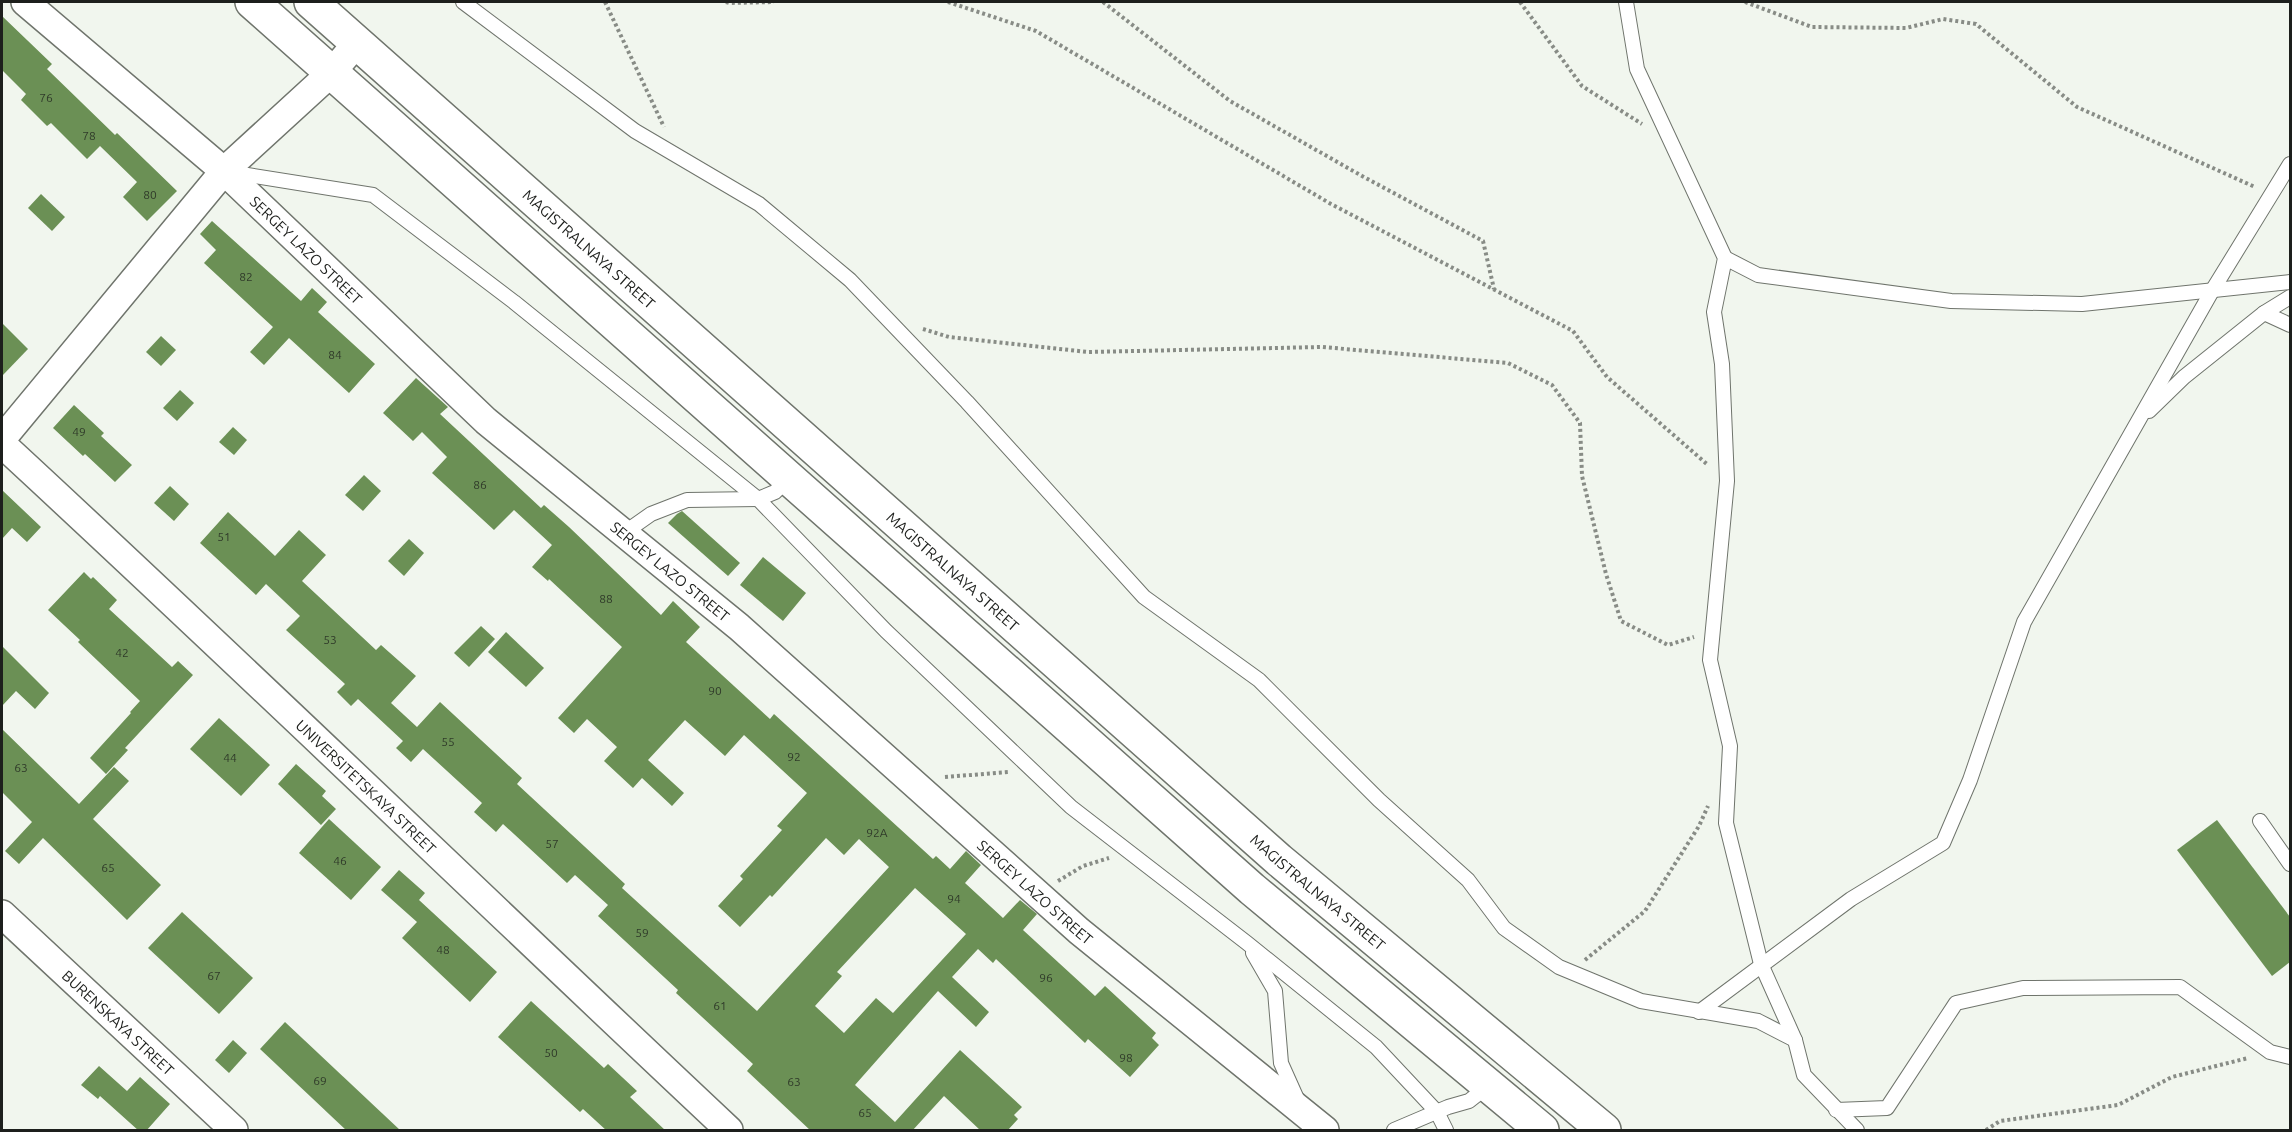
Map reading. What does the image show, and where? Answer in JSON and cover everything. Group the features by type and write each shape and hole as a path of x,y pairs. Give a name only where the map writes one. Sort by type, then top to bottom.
{"main road":[{"path":"252,2 1252,890 1542,1131"},
{"name":"MAGISTRALNAYA STREET","path":"311,2 1279,860 1604,1131"}],"street":[{"name":"SERGEY LAZO STREET","path":"25,2 224,171 486,421 739,627 1088,938 1325,1131"},
{"path":"2,439 224,171 331,72 357,43"},
{"name":"UNIVERSITETSKAYA STREET","path":"2,444 144,575 497,913 729,1131"},
{"name":"BURENSKAYA STREET","path":"2,914 234,1131"}],"lane":[{"path":"463,2 635,131 759,204 850,280 967,402 1144,597 1258,680 1379,800 1468,880 1504,928 1559,967 1641,1001 1758,1022 1795,1040"},
{"path":"1626,2 1637,69 1725,258 1714,312 1722,363 1726,481 1710,660 1730,746 1726,823 1761,964 1795,1040 1804,1075 1857,1131"},
{"path":"1699,1012 1851,899 1943,843 1970,780 2024,622 2212,291 2290,164"},
{"path":"224,171 373,195 514,302 758,499 886,631 1071,807 1247,943 1376,1047 1437,1112 1446,1131"},
{"path":"1725,258 1758,275 1951,301 2082,304 2290,282"},
{"path":"2136,424 2184,377 2264,313 2290,297"},
{"path":"2264,313 2290,325"},
{"path":"624,533 651,514 687,500 758,499 775,492 788,479"},
{"path":"2260,821 2290,864"},
{"path":"1247,943 1275,991 1281,1063 1303,1113"},
{"path":"1836,1110 1887,1108 1956,1003 2023,988 2180,987 2270,1052 2290,1057"},
{"path":"1394,1131 1468,1101 1488,1086"}],"path":[{"path":"605,2 679,157"},
{"path":"726,2 774,2"},
{"path":"948,2 1036,31 1331,204 1573,331 1607,377 1726,481"},
{"path":"1103,2 1230,101 1483,241 1494,289"},
{"path":"1520,2 1582,86 1618,107 1673,146"},
{"path":"1745,2 1812,27 1906,28 1943,19 1976,24 2077,107 2271,195"},
{"path":"886,318 949,338 1088,352 1322,347 1508,363 1552,385 1580,423 1582,476 1606,574 1621,621 1668,645 1712,632"},
{"path":"911,781 985,772 1033,771"},
{"path":"1570,971 1645,911 1699,826 1712,797"},
{"path":"1037,893 1083,866 1128,851"},
{"path":"1986,1131 2001,1121 2118,1104 2172,1077 2270,1052"}],"building":[{"path":"2,16 52,64 47,69 177,191 147,221 123,197 137,182 100,146 87,159 51,123 47,126 21,100 26,94 2,70"},
{"path":"41,194 65,217 52,231 28,208"},
{"path":"212,221 301,301 312,288 327,302 318,312 375,364 349,393 289,338 264,365 250,352 273,327 204,263 216,250 200,234"},
{"path":"2,323 28,349 2,376"},
{"path":"161,336 176,350 161,366 146,352"},
{"path":"416,378 448,407 440,414 541,508 544,505 569,527 661,615 673,601 700,627 686,642 770,719 774,714 933,859 936,856 950,869 966,851 981,865 965,883 1003,918 1020,900 1037,914 1023,930 1095,996 1105,986 1156,1033 1152,1038 1159,1045 1130,1077 1088,1039 1085,1043 996,959 993,963 978,949 952,977 989,1012 976,1027 938,991 855,1085 895,1122 960,1050 1022,1107 1014,1115 1018,1119 1007,1131 981,1131 944,1096 912,1131 811,1131 747,1071 753,1064 676,993 678,990 598,916 608,905 575,875 567,883 503,824 496,832 474,812 482,803 423,749 411,762 396,748 403,741 358,699 351,706 337,692 345,684 286,630 300,616 266,584 256,595 200,543 228,512 275,556 299,530 326,555 302,581 376,650 381,645 416,676 391,703 417,727 440,702 522,778 517,784 625,884 622,888 757,1011 889,867 859,839 844,855 826,838 772,897 770,895 740,927 718,906 743,879 740,876 782,830 777,826 807,793 744,735 725,756 685,720 648,760 684,793 672,806 642,778 633,788 604,761 617,747 587,719 574,733 558,718 622,647 549,579 548,581 532,567 552,545 514,510 494,530 432,473 447,457 422,432 413,441 383,413","holes":["915,888 966,934 893,1013 876,998 844,1033 815,1006 842,976 837,972"]},
{"path":"180,390 194,403 177,421 163,408"},
{"path":"74,405 104,433 101,436 132,465 115,482 53,428"},
{"path":"233,427 247,440 234,455 219,442"},
{"path":"364,475 381,491 363,511 345,495"},
{"path":"170,486 189,504 174,521 154,503"},
{"path":"2,490 41,527 27,542 12,528 2,539"},
{"path":"682,511 740,563 728,576 668,523"},
{"path":"409,539 424,553 404,576 388,561"},
{"path":"763,557 806,593 783,621 740,585"},
{"path":"84,572 91,579 93,577 117,600 109,609 172,667 178,661 193,675 125,748 128,750 106,774 90,758 140,701 48,610"},
{"path":"481,626 495,639 469,667 454,653"},
{"path":"506,632 544,668 526,687 488,652"},
{"path":"2,646 49,693 35,709 16,691 2,706"},
{"path":"219,718 270,765 241,796 190,749"},
{"path":"2,729 79,804 114,767 129,781 93,819 161,885 127,920 43,838 19,864 5,851 32,822 2,792"},
{"path":"296,764 326,791 322,796 336,809 321,825 278,784"},
{"path":"329,819 381,867 351,900 299,853"},
{"path":"2217,820 2290,917 2290,962 2272,976 2177,850"},
{"path":"399,870 425,893 419,900 497,972 470,1002 402,938 417,922 381,890"},
{"path":"182,912 253,978 219,1014 148,948"},
{"path":"531,1001 604,1068 608,1064 637,1091 630,1097 666,1131 607,1131 583,1109 580,1112 498,1037"},
{"path":"285,1022 401,1131 347,1131 260,1049"},
{"path":"233,1040 247,1053 229,1073 215,1060"},
{"path":"99,1066 127,1091 140,1077 170,1104 146,1131 139,1131 100,1096 98,1099 81,1085"}]}
